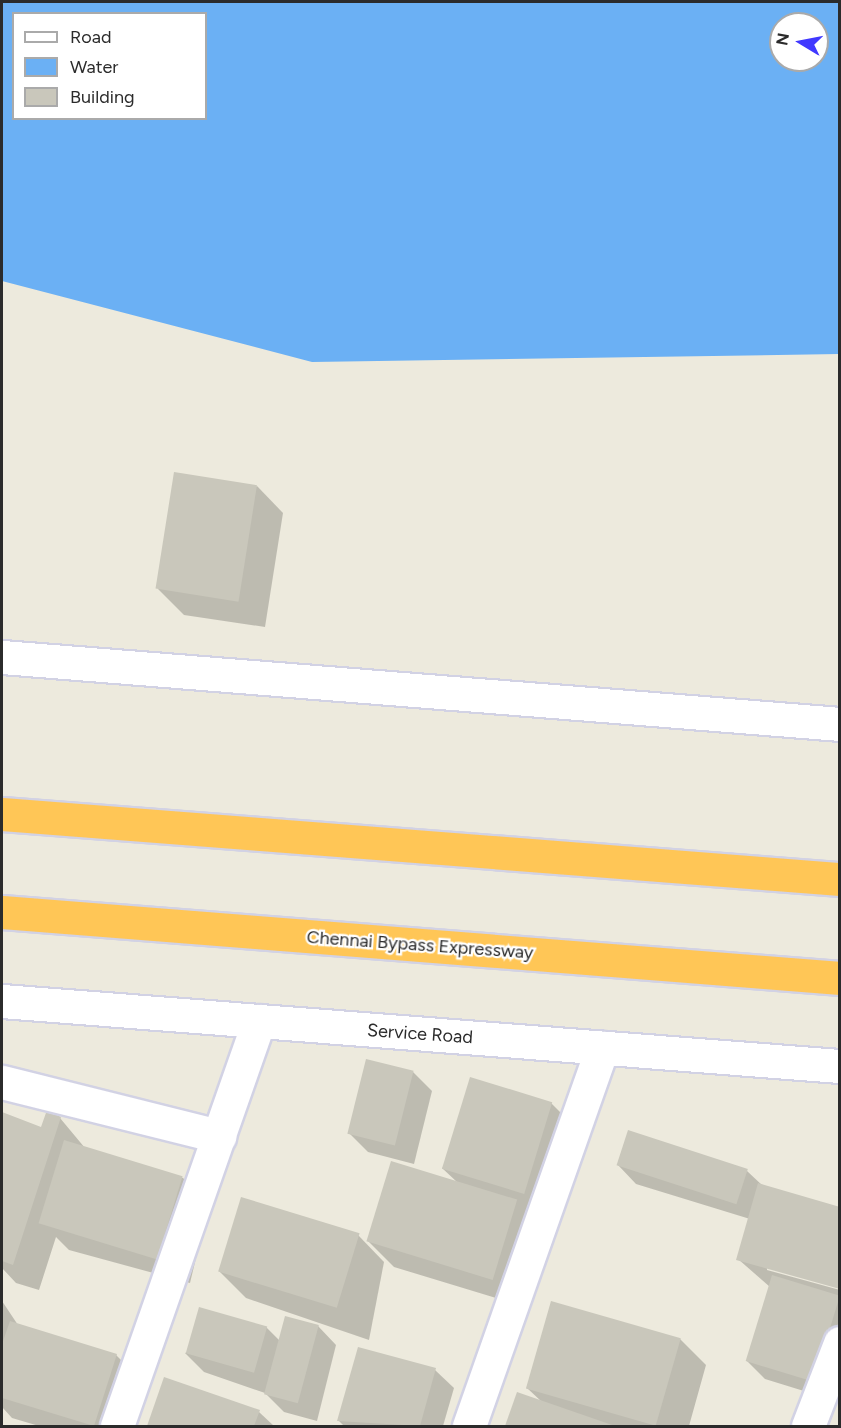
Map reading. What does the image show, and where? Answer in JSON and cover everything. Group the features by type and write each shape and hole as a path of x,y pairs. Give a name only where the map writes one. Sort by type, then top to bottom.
{"highway":[{"path":"2,814 840,879"},
{"name":"Chennai Bypass Expressway","path":"2,912 840,978"}],"street":[{"path":"2,657 840,724"},
{"name":"Service Road","path":"2,1001 840,1066"},
{"path":"117,1426 259,1021"},
{"path":"469,1426 602,1048"},
{"path":"2,1082 219,1136"},
{"path":"808,1426 840,1343"}],"water":[{"path":"2,2 839,2 839,354 312,362 2,281"}],"building":[{"path":"174,472 257,485 239,602 156,589"},
{"path":"366,1059 414,1071 395,1146 347,1134"},
{"path":"470,1077 552,1102 524,1194 442,1169"},
{"path":"47,1110 61,1117 13,1265 2,1261 2,1112 41,1127"},
{"path":"628,1130 748,1169 736,1204 617,1165"},
{"path":"64,1140 183,1176 157,1259 39,1223"},
{"path":"391,1161 517,1200 493,1280 366,1241"},
{"path":"758,1183 840,1207 840,1289 736,1260"},
{"path":"241,1197 360,1233 337,1308 218,1272"},
{"path":"772,1275 840,1296 814,1382 746,1361"},
{"path":"551,1301 681,1338 656,1426 526,1388"},
{"path":"199,1307 267,1327 254,1373 186,1353"},
{"path":"285,1316 319,1325 298,1403 264,1394"},
{"path":"10,1321 117,1354 94,1426 2,1398 2,1344"},
{"path":"358,1347 436,1368 420,1426 337,1421"},
{"path":"164,1377 260,1410 254,1426 147,1426"},
{"path":"517,1392 615,1426 505,1426"}]}
